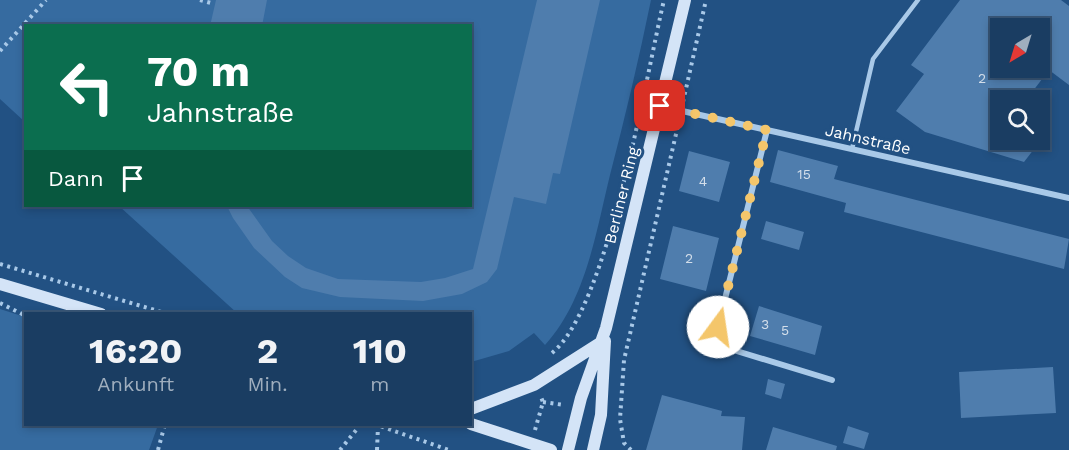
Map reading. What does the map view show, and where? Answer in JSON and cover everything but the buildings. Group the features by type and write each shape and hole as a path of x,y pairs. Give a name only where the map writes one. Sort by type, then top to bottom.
{"street":[{"name":"Berliner Ring","path":"568,450 578,409 606,328 686,0"},
{"name":"Jahnstraße","path":"660,106 1069,198"},
{"path":"767,130 718,327 730,349 832,380"},
{"path":"0,284 94,312"},
{"name":"Berliner Ring","path":"593,450 601,415 606,328"},
{"path":"472,410 534,385 600,344"},
{"path":"472,424 551,450"}],"lane":[{"path":"852,149 873,59 918,0"}],"path":[{"path":"24,24 46,0"},
{"path":"200,0 211,3"},
{"path":"550,355 576,324 607,239 664,0"},
{"path":"684,99 706,0"},
{"path":"0,51 24,24"},
{"path":"631,450 624,443 620,419 624,360 678,125"},
{"path":"0,264 161,312"},
{"path":"0,303 24,315"},
{"path":"536,427 543,402 567,406"},
{"path":"158,450 164,426"},
{"path":"340,450 359,426"},
{"path":"376,426 377,450"},
{"path":"379,426 449,450"}],"shaded area":[{"path":"0,0 651,0 594,242 580,286 570,307 559,327 545,345 534,333 509,351 472,362 472,312 236,312 120,207 472,207 472,24 24,24 24,121 0,99"},
{"path":"0,309 24,317 24,426 158,426 149,450 0,450"}],"route":[{"path":"660,106 767,130 718,327"}]}
